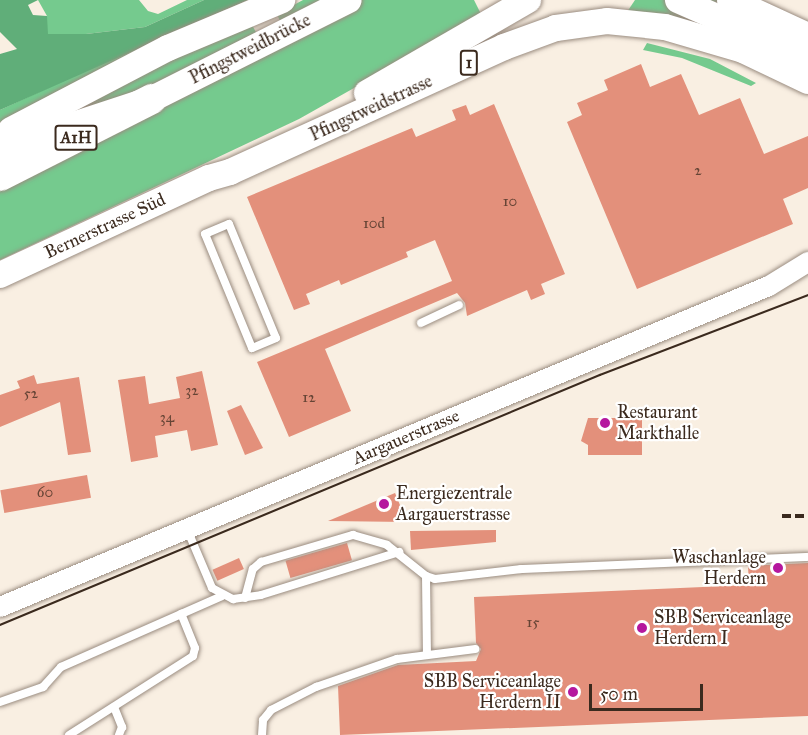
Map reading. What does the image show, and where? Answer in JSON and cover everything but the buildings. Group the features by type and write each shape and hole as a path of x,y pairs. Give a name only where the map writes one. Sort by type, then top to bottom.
{"highway":[{"name":"A1H","path":"0,176 152,99"}],"main road":[{"path":"0,136 168,48 282,0"},
{"name":"Pfingstweidbrücke","path":"0,149 152,99 349,0"},
{"path":"730,0 800,30"},
{"path":"683,2 808,57"},
{"path":"209,178 226,162 382,85 514,4 522,28 534,35"},
{"name":"Pfingstweidstrasse","path":"209,178 230,172 534,35 592,22 649,24 716,41 808,81"},
{"name":"Bernerstrasse Süd","path":"0,275 209,178"}],"street":[{"name":"Aargauerstrasse","path":"0,607 769,286 808,262"}],"lane":[{"path":"229,225 276,338 252,348 205,234 229,225"},
{"path":"421,323 459,305"},
{"path":"187,528 210,584 222,596"},
{"path":"245,598 257,564 342,536 372,538 399,552 426,576 440,579 521,569 808,557"},
{"path":"0,702 43,687 58,668 222,596 245,598 399,552"},
{"path":"426,576 427,654"},
{"path":"69,735 194,654 181,614"},
{"path":"262,735 265,717 292,697 354,672 427,654 475,649"},
{"path":"114,707 123,727 119,735"}],"green space":[{"path":"0,0 38,0 28,5 33,15 47,16 48,34 86,34 145,27 204,0 248,0 0,110 0,54 17,49 0,32"},
{"path":"38,0 139,0 148,11 158,14 187,0 204,0 145,27 86,34 47,34 47,16"},
{"path":"303,0 474,0 482,16 299,119 0,260 0,188 289,42 277,14"},
{"path":"635,0 719,0 752,45 627,12"},
{"path":"252,25 257,34 135,93 24,127 94,91"},
{"path":"161,36 162,39 0,122 0,110"},
{"path":"647,43 710,59 756,83 751,86 682,58 643,50"}],"tram line":[{"path":"0,625 600,375 808,295"}],"railway":[{"path":"782,516 808,516"}],"place":[{"name":"Restaurant Markthalle","path":"605,423"},
{"name":"Energiezentrale Aargauerstrasse","path":"384,504"},
{"name":"Waschanlage Herdern","path":"778,568"},
{"name":"SBB Serviceanlage Herdern I","path":"642,628"},
{"name":"SBB Serviceanlage Herdern II","path":"573,692"}]}
